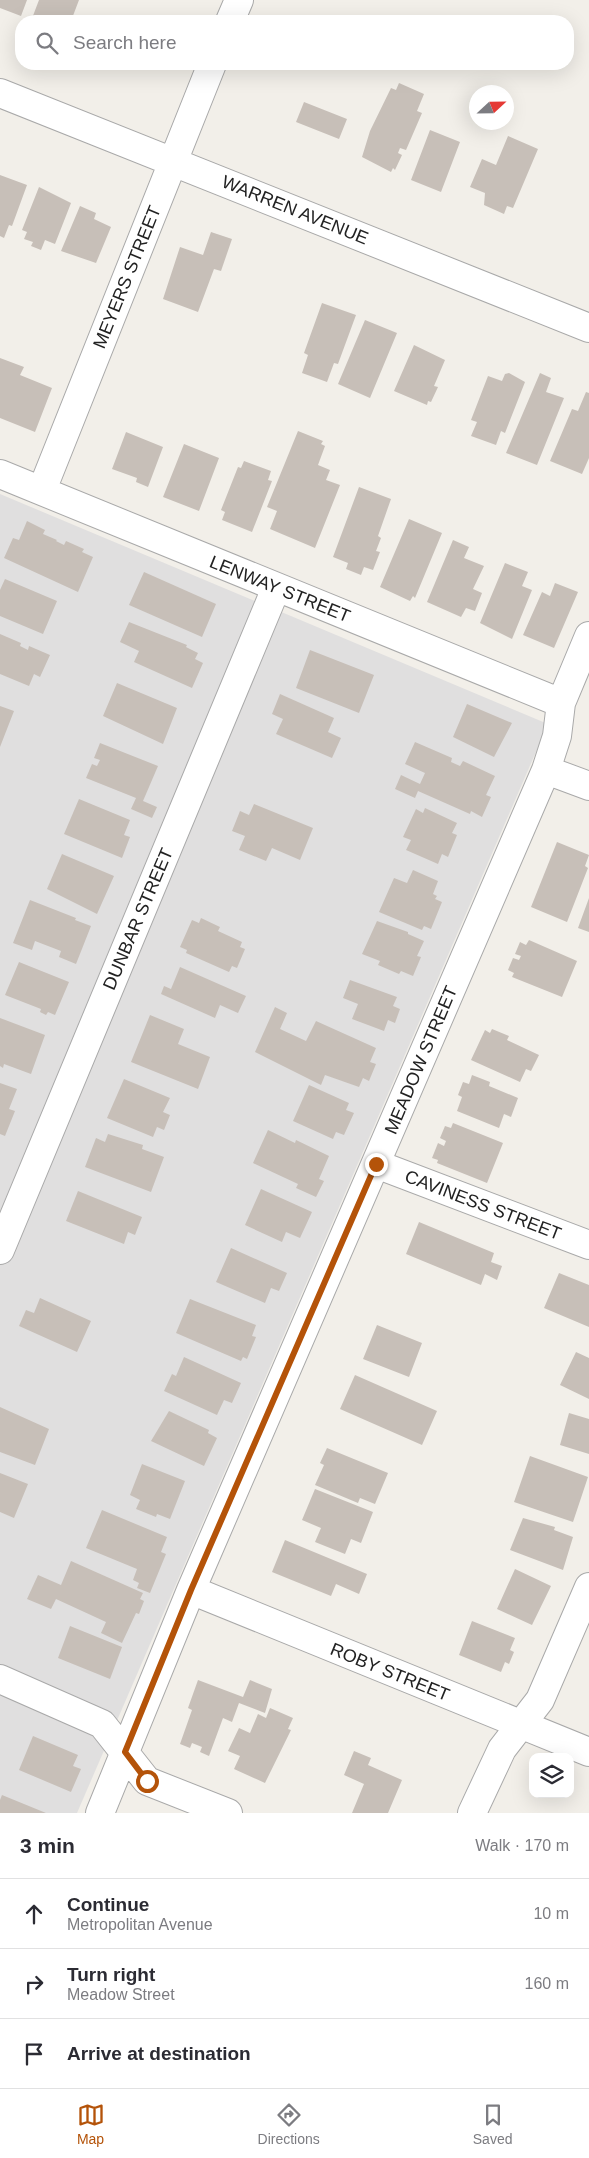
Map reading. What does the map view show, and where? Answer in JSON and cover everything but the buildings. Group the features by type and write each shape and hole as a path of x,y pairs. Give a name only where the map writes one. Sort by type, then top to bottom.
{"street":[{"path":"233,15 239,0"},
{"name":"MEYERS STREET","path":"42,490 210,70"},
{"name":"WARREN AVENUE","path":"0,93 173,160 589,328"},
{"name":"LENWAY STREET","path":"0,474 561,703"},
{"name":"DUNBAR STREET","path":"0,1250 276,588"},
{"name":"MEADOW STREET","path":"100,1813 191,1590 546,770 557,736 561,703 589,636"},
{"path":"546,770 589,786"},
{"name":"CAVINESS STREET","path":"376,1164 589,1245"},
{"path":"472,1813 502,1749 540,1700 589,1587"},
{"name":"ROBY STREET","path":"191,1590 589,1752"},
{"path":"0,1679 102,1724 147,1781 228,1813"}],"shaded area":[{"path":"0,494 548,724 77,1813 0,1813"}],"route":[{"path":"147,1781 125,1752 191,1590 376,1164"}]}
